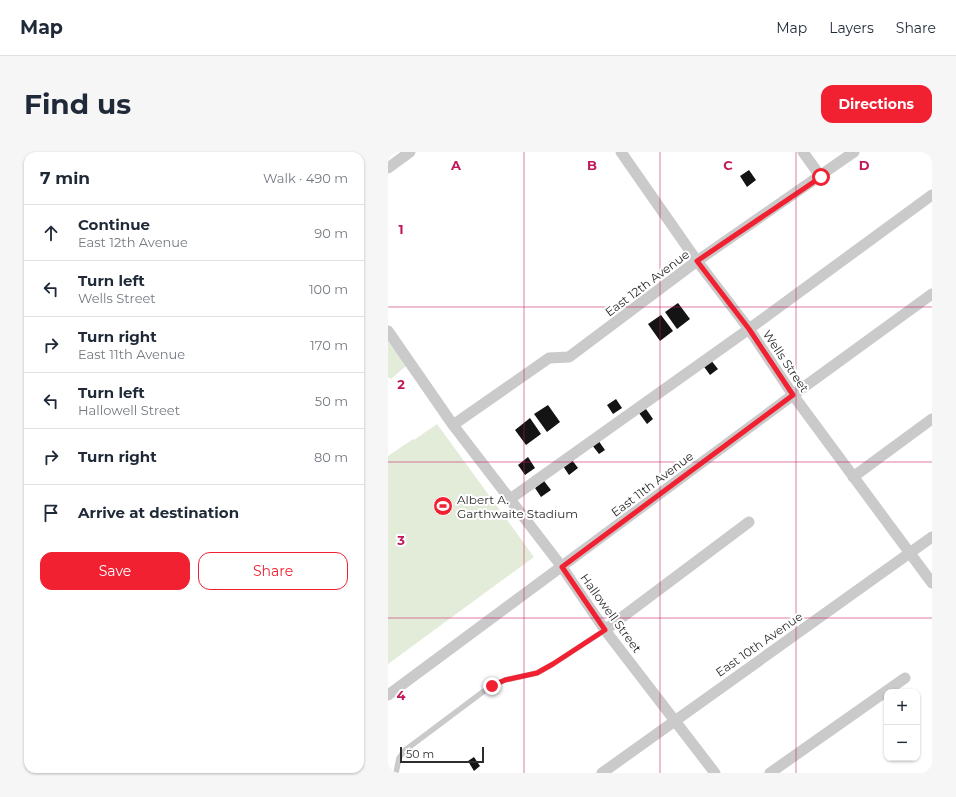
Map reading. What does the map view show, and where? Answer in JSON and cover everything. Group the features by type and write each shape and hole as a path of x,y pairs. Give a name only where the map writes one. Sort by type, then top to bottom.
{"street":[{"path":"388,168 410,152"},
{"name":"Wells Street","path":"621,152 697,261 749,329 793,395 932,583"},
{"path":"803,152 821,177"},
{"name":"East 12th Avenue","path":"453,425 549,358 569,357 697,261 821,177 854,152"},
{"path":"510,499 749,329 932,195"},
{"name":"East 11th Avenue","path":"388,695 932,294"},
{"name":"Hallowell Street","path":"388,331 453,425 562,567 605,630 715,773"},
{"path":"853,477 932,418"},
{"path":"605,630 749,522"},
{"name":"East 10th Avenue","path":"602,773 932,537"},
{"path":"770,773 905,678"}],"lane":[{"path":"396,773 399,758 404,751 492,686 505,680 537,673 605,630"}],"green space":[{"path":"388,341 406,366 391,379 388,377"},
{"name":"Albert A. Garthwaite Stadium","path":"437,424 534,557 388,664 388,456"}],"building":[{"path":"749,170 756,180 747,187 740,176"},
{"path":"678,303 690,319 677,329 665,312"},
{"path":"661,315 673,331 660,341 648,324"},
{"path":"710,359 718,369 710,375 702,364"},
{"path":"616,399 622,408 613,414 607,405"},
{"path":"548,405 560,422 547,432 534,414"},
{"path":"646,409 653,419 647,424 639,413"},
{"path":"530,418 541,434 526,445 515,430"},
{"path":"598,440 605,450 599,454 592,445"},
{"path":"528,457 535,468 525,475 518,465"},
{"path":"572,460 578,468 569,475 563,466"},
{"path":"544,481 551,490 541,497 535,488"},
{"path":"474,757 480,766 474,771 468,761"}],"place":[{"name":"Albert A. Garthwaite Stadium","path":"443,506"}],"route":[{"path":"492,686 505,680 537,673 605,630 562,567 793,395 749,329 697,261 821,177"}]}
